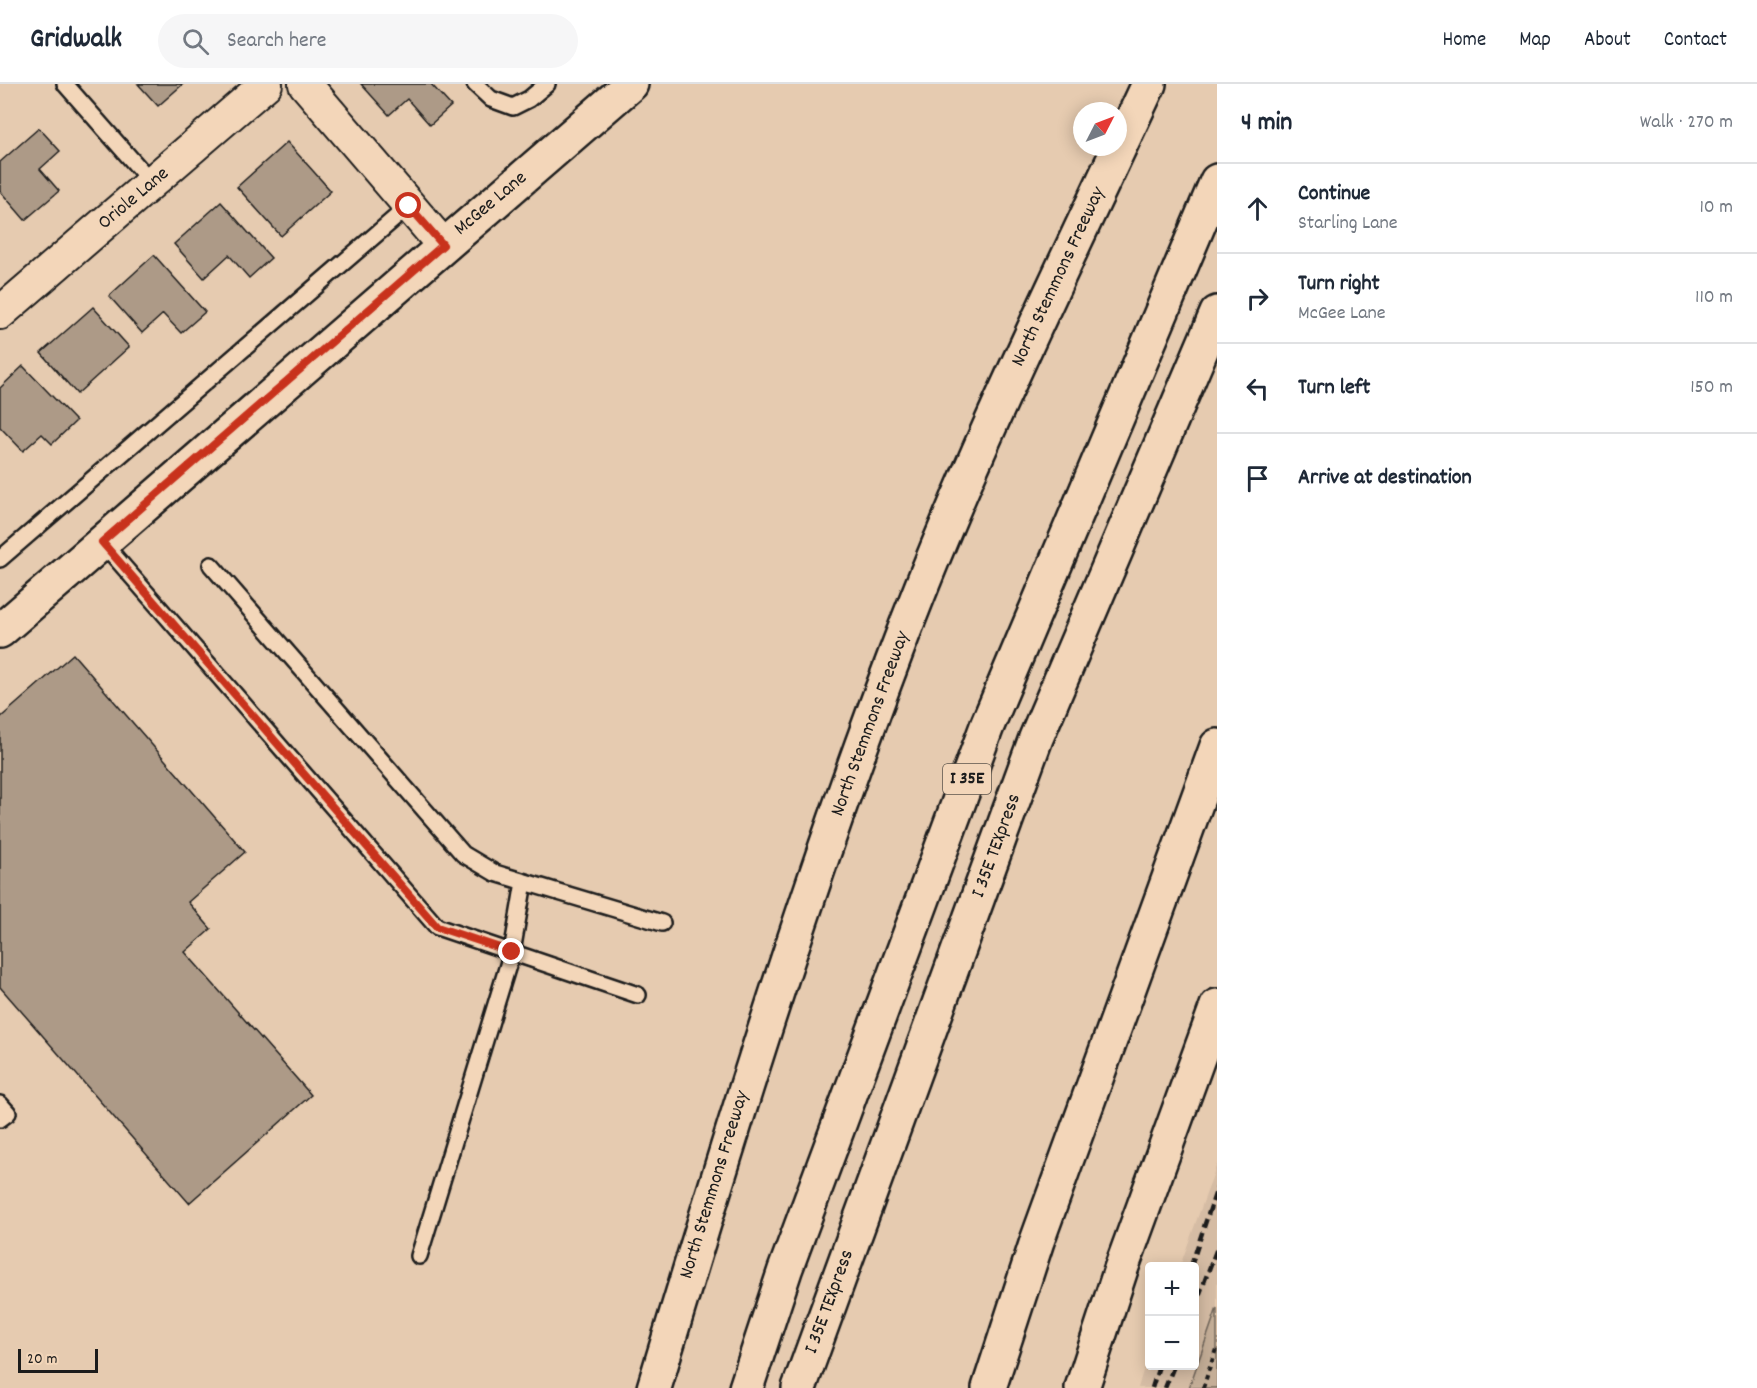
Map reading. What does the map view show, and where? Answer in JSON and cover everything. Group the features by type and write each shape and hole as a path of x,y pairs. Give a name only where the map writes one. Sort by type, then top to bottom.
{"main road":[{"name":"McGee Lane","path":"0,631 630,84"},
{"name":"North Stemmons Freeway","path":"654,1388 750,1068 895,654 981,446 1149,84"},
{"name":"I 35E","path":"746,1388 785,1270 987,726 1217,181"},
{"name":"I 35E TEXpress","path":"799,1388 1036,738 1217,313"},
{"path":"989,1388 1041,1230 1217,746"},
{"path":"1082,1388 1121,1269 1217,1006"},
{"path":"823,1388 846,1306 855,1231"}],"street":[{"name":"Oriole Lane","path":"3,302 153,184 266,84"},
{"path":"305,84 443,245"}],"lane":[{"path":"65,84 153,184"},
{"path":"475,84 490,99 513,107 529,99 547,84"},
{"path":"0,559 409,206"},
{"path":"102,542 437,927 638,995"},
{"path":"211,566 464,854 495,873 662,923"},
{"path":"419,1256 512,952 525,882"},
{"path":"0,1104 8,1113 0,1119"}],"path":[{"path":"1203,1388 1217,1346"}],"shaded area":[{"path":"1217,1164 1217,1308 1199,1359 1199,1262 1181,1262"},
{"path":"1217,1308 1217,1388 1189,1388 1195,1370 1199,1370 1199,1359"},
{"path":"1145,1364 1145,1370 1195,1370 1189,1388 1138,1388"}],"building":[{"path":"138,84 183,84 158,106"},
{"path":"361,84 431,84 451,106 430,125 407,99 389,115"},
{"path":"39,128 60,151 40,169 59,191 25,220 0,191 0,162"},
{"path":"287,142 331,191 281,236 237,187"},
{"path":"221,202 271,258 249,278 229,255 204,278 174,244"},
{"path":"154,255 205,312 181,333 163,314 142,333 109,296"},
{"path":"93,307 129,347 77,394 41,353"},
{"path":"23,366 76,421 52,444 42,434 23,451 0,427 0,388"},
{"path":"73,654 245,852 188,902 211,929 185,952 311,1095 189,1203 0,987 0,718"}],"railway":[{"path":"1192,1262 1217,1188"},
{"path":"1199,1296 1217,1248"},
{"path":"1152,1388 1158,1370"},
{"path":"1165,1388 1172,1370"}],"route":[{"path":"409,206 443,245 102,542 437,927 512,952"}]}
